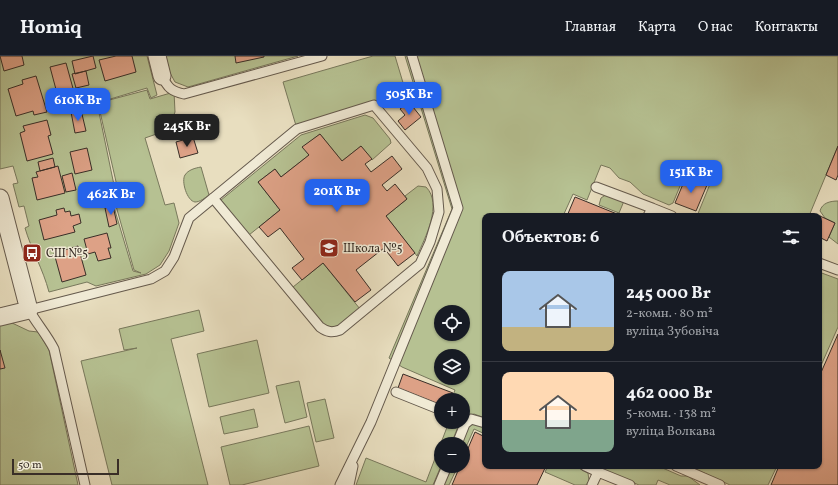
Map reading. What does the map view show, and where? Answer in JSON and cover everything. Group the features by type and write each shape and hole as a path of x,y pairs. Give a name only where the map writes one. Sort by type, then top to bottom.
{"street":[{"path":"157,56 162,76"},
{"path":"0,198 29,310 0,317"}],"lane":[{"path":"340,485 355,456 458,208 412,56"},
{"path":"162,76 167,85 174,92 184,94 318,57"},
{"path":"86,485 54,349 47,335 36,323 29,310 152,279 165,271 174,257 188,218 297,129 374,105 427,168 437,189 439,212 430,242 420,264 340,330 335,332 326,331 320,327 213,198"},
{"path":"596,187 650,212"},
{"path":"822,264 838,270"},
{"path":"396,392 434,407"},
{"path":"470,419 474,418 482,422"},
{"path":"349,485 355,456"},
{"path":"592,469 630,485"},
{"path":"683,469 720,485"},
{"path":"592,485 598,472"},
{"path":"439,485 444,473"}],"green space":[{"path":"0,56 147,56 157,95 151,98 147,88 97,103 114,185 108,187 133,271 141,273 134,270 111,188 117,186 98,103 147,90 150,99 174,92 175,112 168,130 145,138 165,205 174,203 179,223 169,251 160,265 146,274 96,286 87,282 49,292 44,275 30,244 25,228 29,226 24,206 19,207 13,184 18,183 13,166 0,169"},
{"path":"165,56 298,56 188,87 175,82 169,71"},
{"path":"373,56 395,56 407,96 297,129 283,82"},
{"path":"405,56 838,56 838,146 810,213 698,213 710,184 685,174 673,203 669,205 643,194 630,182 619,178 610,168 601,165 587,200 573,194 564,213 482,213 482,417 474,414 470,415 470,393 454,393 455,390 443,385 470,385 470,349 434,349 434,381 402,367 389,358 452,209"},
{"path":"365,115 373,118 390,139 391,143 372,160 361,146 342,161 320,134 303,147 309,155 281,177 275,169 258,182 280,210 249,235 221,200 301,135"},
{"path":"201,167 209,195 201,201 195,202 192,201 187,195 184,186 184,178 186,173"},
{"path":"418,186 426,187 431,194 433,212 428,231 417,256 386,216 407,199 405,196"},
{"path":"607,194 624,201 619,213 599,205 601,198"},
{"path":"832,201 838,201 838,244 829,237 835,223 825,218 820,211 823,206"},
{"path":"323,263 360,309 343,323 334,327 323,324 293,287"},
{"path":"822,273 838,279 838,327 822,363"},
{"path":"199,310 204,331 171,339 208,485 112,485 81,361 137,348 124,350 119,329"},
{"path":"10,322 29,331 38,332 49,350 78,485 0,485 0,325"},
{"path":"257,340 269,393 209,407 197,354"},
{"path":"299,381 307,417 285,423 276,386"},
{"path":"325,399 334,438 316,442 307,403"},
{"path":"254,409 258,427 224,434 220,417"},
{"path":"474,423 482,426 482,433 474,429 470,438 463,437 466,429 470,429 470,426"},
{"path":"309,426 319,466 242,485 230,485 221,447"},
{"path":"446,429 457,429 454,437 443,437"},
{"path":"366,458 426,482 434,461 434,473 438,473 433,485 356,485"},
{"path":"546,469 581,469 588,473 589,481 586,485 575,485 545,472"},
{"path":"602,469 665,469 681,476 688,476 700,485 670,485 658,480 656,485 639,485"},
{"path":"695,469 776,469 768,485 730,485"},
{"path":"448,473 455,473 449,485 443,485"}],"building":[{"path":"0,56 22,56 24,65 4,71"},
{"path":"93,56 96,68 75,74 72,61"},
{"path":"116,56 132,56 136,72 105,81 99,60"},
{"path":"235,56 264,56 264,57 236,63"},
{"path":"66,63 74,92 58,97 50,67"},
{"path":"86,71 89,85 76,88 72,74"},
{"path":"36,76 47,112 34,115 33,111 16,116 8,89 23,84 22,80"},
{"path":"409,102 421,117 405,130 398,121 405,115 400,109"},
{"path":"81,110 86,131 75,133 71,112"},
{"path":"47,120 51,135 48,136 53,154 27,161 20,133 25,131 23,126"},
{"path":"320,134 342,161 361,146 372,159 365,164 371,172 392,156 402,169 382,185 387,191 395,184 407,199 386,216 415,253 398,266 384,248 356,270 371,290 355,302 323,263 302,280 292,268 304,259 280,228 268,237 259,227 280,210 258,182 275,169 281,177 309,155 302,147"},
{"path":"193,137 198,153 180,158 176,142"},
{"path":"838,146 838,175 836,180 826,175"},
{"path":"87,148 92,170 75,174 70,152"},
{"path":"53,158 55,167 40,171 38,162"},
{"path":"58,166 65,193 37,200 32,178 38,177 36,172"},
{"path":"72,173 76,190 66,192 62,176"},
{"path":"686,177 707,185 696,211 675,203"},
{"path":"107,188 109,198 99,200 97,191"},
{"path":"575,197 615,213 568,213"},
{"path":"113,206 117,224 109,227 105,208"},
{"path":"64,208 65,212 70,211 71,216 79,214 81,223 73,226 75,232 44,240 39,220 57,215 56,210"},
{"path":"822,217 835,223 827,241 822,238"},
{"path":"107,233 111,248 108,248 111,258 98,261 95,252 88,254 84,239"},
{"path":"78,246 86,275 62,282 54,253"},
{"path":"838,334 838,485 771,485 778,469 822,469 822,370"},
{"path":"0,350 5,368 0,369"},
{"path":"403,374 453,393 434,393 434,402 398,388"},
{"path":"475,432 482,436 482,469 545,469 537,485 452,485 457,473 470,473 470,444"}],"place":[{"name":"Школа №5","path":"329,248"},
{"name":"СШ №5","path":"32,253"}]}
